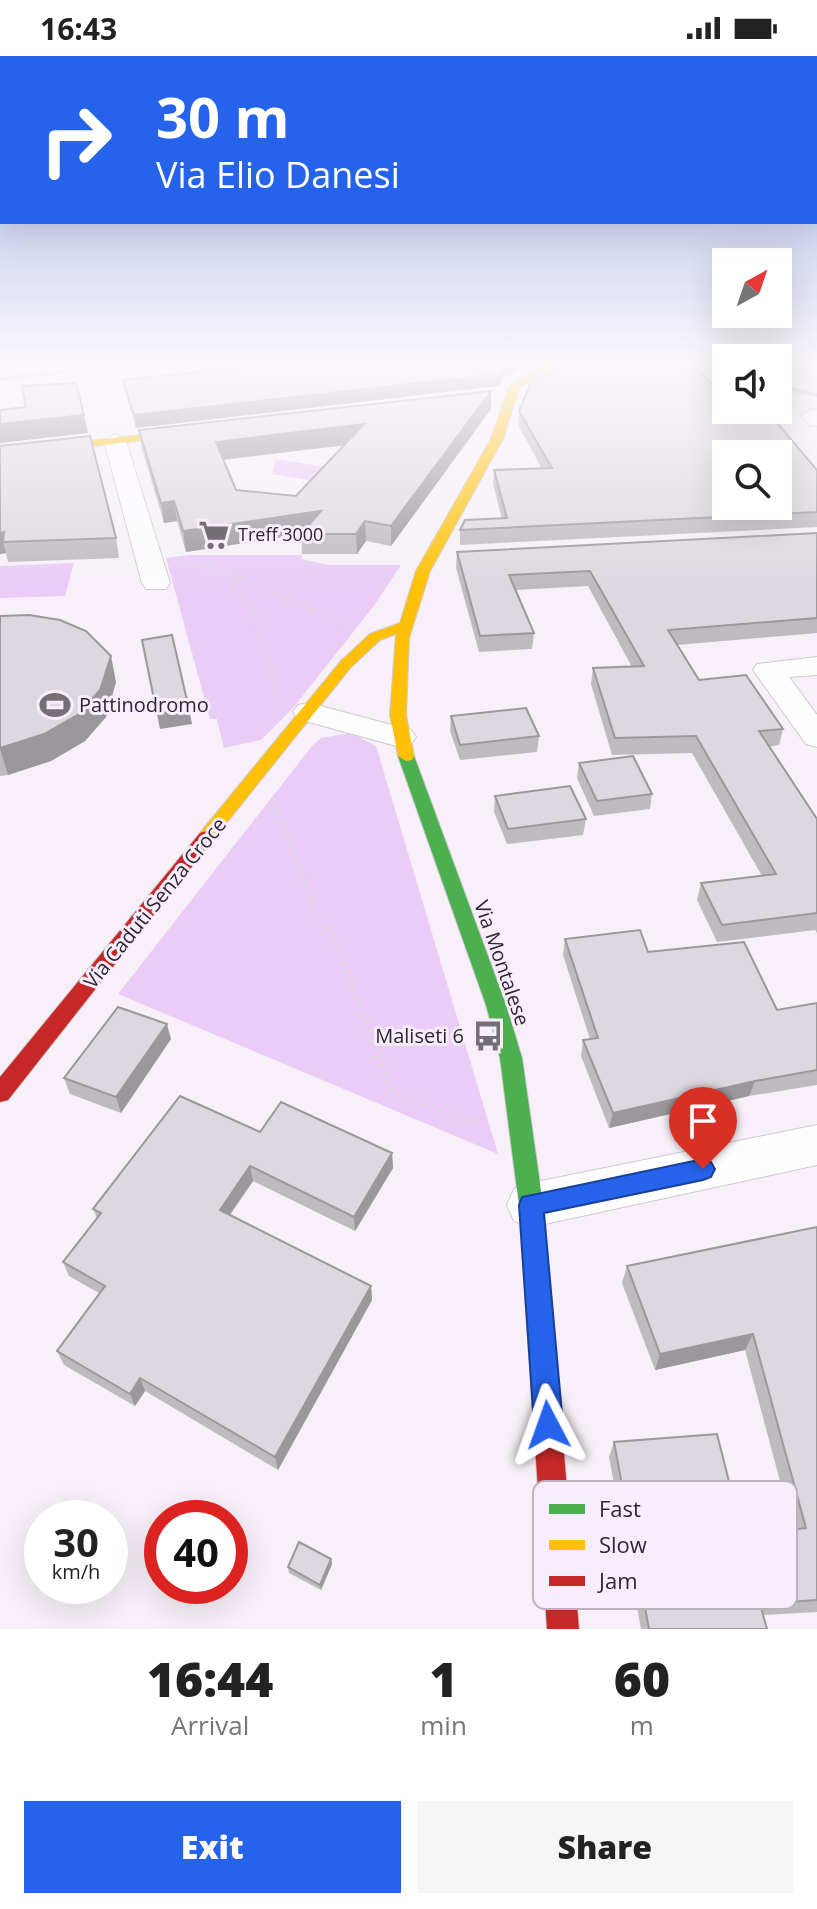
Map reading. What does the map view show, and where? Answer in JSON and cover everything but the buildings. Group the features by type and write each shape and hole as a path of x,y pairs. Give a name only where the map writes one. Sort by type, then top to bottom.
{"street":[{"path":"0,454 128,439"},
{"name":"Via Montalese","path":"497,439 429,558 405,626 399,676 400,737 417,794 496,1005 511,1058 531,1205 552,1481"},
{"path":"115,441 156,583"},
{"path":"429,558 460,556"},
{"name":"Via Caduti Senza Croce","path":"0,1093 346,664 375,637 405,626"},
{"path":"817,666 768,670 817,737"},
{"path":"309,712 400,737"},
{"path":"531,1205 817,1145"},
{"name":"Via Montalese","path":"561,1609 563,1629"}],"path":[{"path":"150,554 222,572 375,637"},
{"path":"222,572 238,586 269,654 278,699"},
{"path":"238,801 279,810 319,924 332,932 392,1092 472,1124 486,1115"}],"shaded area":[{"path":"276,459 356,472 344,486 272,474"},
{"path":"190,555 302,555 302,559 328,565 401,565 373,607 293,708 261,740 224,748 217,719 210,719 166,558"},
{"path":"74,563 65,596 0,598 0,566"},
{"path":"351,733 376,746 498,1154 118,994 312,746 321,738"}],"traffic: fast":[{"path":"406,756 496,1005 511,1058 531,1205 541,1337"}],"traffic: slow":[{"path":"0,454 128,439"},
{"path":"406,756 398,715 402,638 423,571 497,439"},
{"path":"206,837 346,664 375,637 405,626"}],"traffic: jam":[{"path":"0,1093 206,837"},
{"path":"541,1337 552,1481"},
{"path":"561,1609 563,1629"}],"place":[{"name":"Treff 3000","path":"214,535"},
{"name":"Pattinodromo","path":"55,705"},
{"name":"Maliseti 6","path":"488,1036"}],"route":[{"path":"548,1425 531,1205 703,1169"}]}
